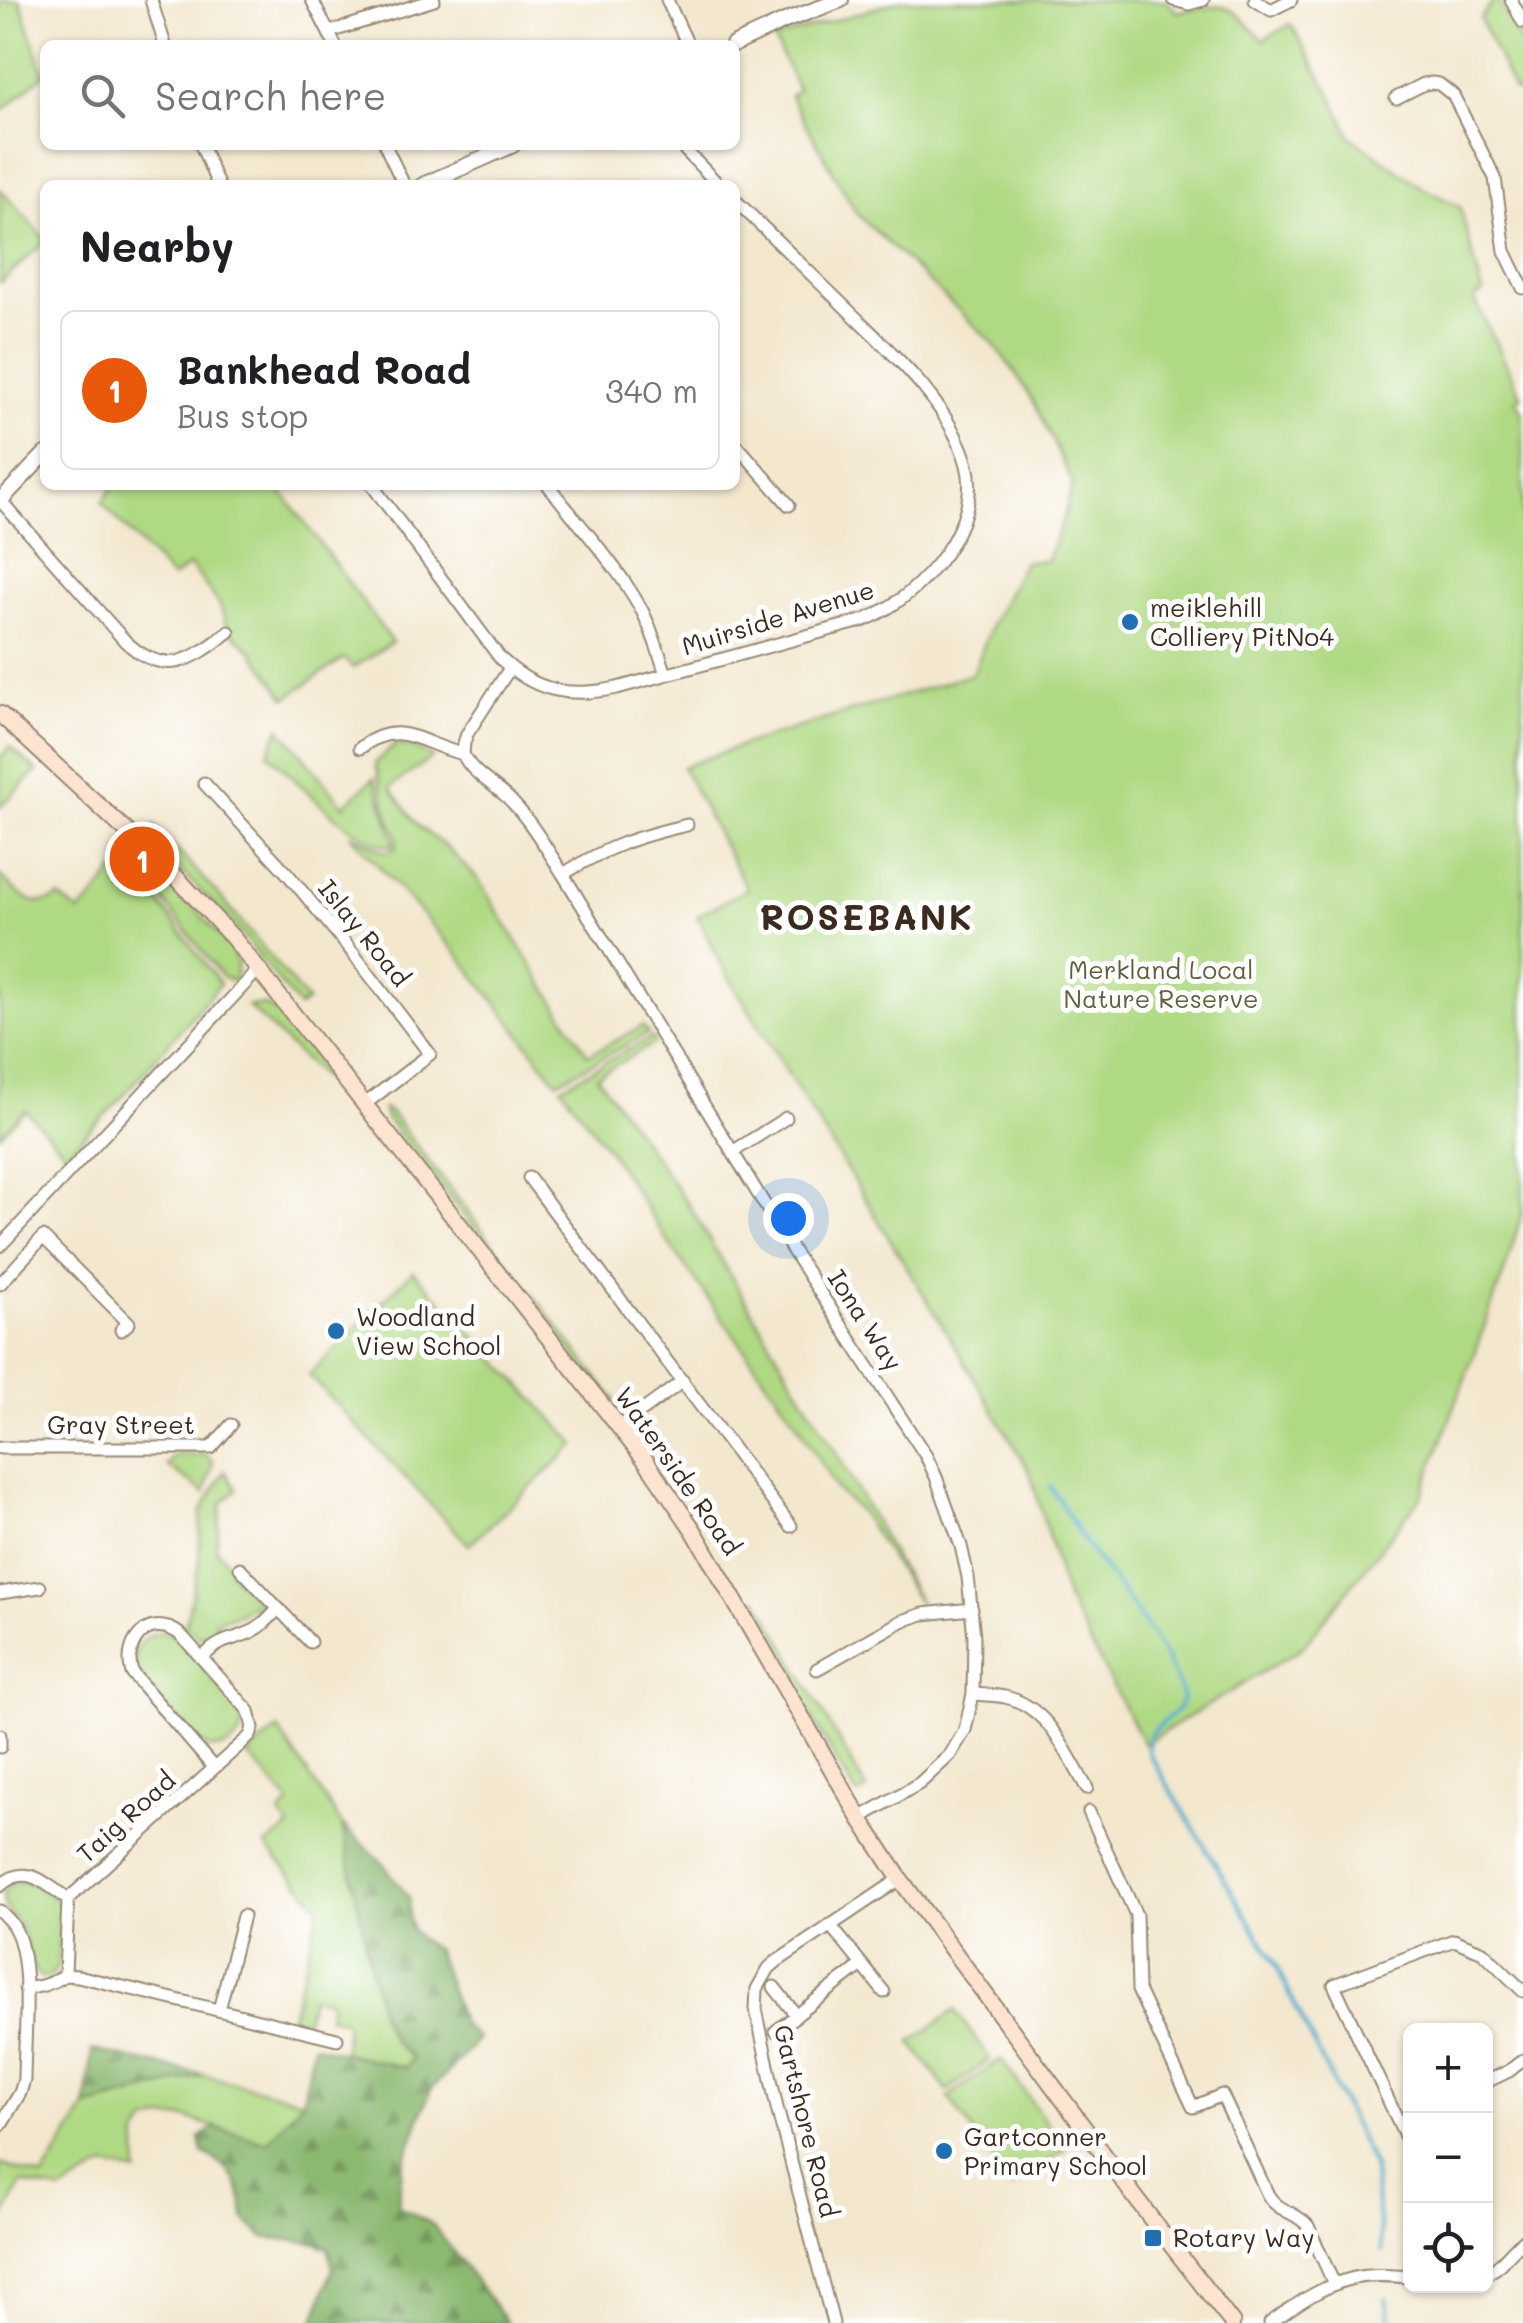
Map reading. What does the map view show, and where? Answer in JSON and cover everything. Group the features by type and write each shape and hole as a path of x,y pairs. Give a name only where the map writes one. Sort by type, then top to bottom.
{"main road":[{"name":"Waterside Road","path":"0,714 177,878 221,924 660,1480 900,1879 1232,2323"}],"street":[{"path":"151,0 163,40"},
{"path":"312,0 332,40"},
{"path":"328,32 434,0"},
{"path":"667,0 686,40"},
{"path":"740,42 841,0"},
{"path":"1174,0 1189,4 1203,0"},
{"path":"1255,0 1271,10 1291,0"},
{"path":"1511,0 1523,22"},
{"path":"1396,98 1432,83 1452,95 1495,178 1505,251 1523,288"},
{"path":"203,150 216,180"},
{"path":"388,150 402,180"},
{"path":"434,180 502,150"},
{"path":"685,150 714,180"},
{"name":"Muirside Avenue","path":"376,490 489,646 510,668 541,687 597,692 865,620 892,607 936,566 961,526 970,486 967,466 950,425 904,365 740,205"},
{"path":"740,449 789,506"},
{"path":"40,459 0,500 124,641 149,660 163,664 196,656 229,632"},
{"path":"552,490 627,586 651,630 666,674"},
{"path":"463,754 468,734 510,668"},
{"name":"Iona Way","path":"360,748 382,734 403,734 463,754 470,767 494,784 528,820 936,1476 968,1577 974,1637 973,1694 965,1730 950,1755 920,1783 860,1818"},
{"name":"Islay Road","path":"204,783 286,872 430,1054 365,1104"},
{"path":"564,874 628,840 687,825"},
{"path":"0,1246 259,969"},
{"path":"734,1151 786,1118"},
{"path":"528,1178 790,1526"},
{"path":"0,1284 42,1237 129,1323 121,1330"},
{"path":"620,1428 683,1381"},
{"name":"Gray Street","path":"0,1448 211,1448 231,1425"},
{"path":"240,1568 310,1642"},
{"path":"0,1593 40,1587"},
{"path":"202,1658 217,1644 252,1632 278,1609"},
{"path":"816,1668 902,1621 923,1614 972,1609"},
{"name":"Taig Road","path":"66,1975 68,1898 250,1736 253,1728 249,1711 180,1634 172,1628 148,1629 134,1642 130,1654 137,1680 214,1768"},
{"path":"973,1694 1006,1698 1040,1715 1087,1788"},
{"path":"0,1735 0,1747"},
{"path":"1089,1812 1136,1915 1138,1990 1193,2107 1222,2095 1273,2204 1308,2226 1334,2284"},
{"name":"Taig Road","path":"0,1886 8,1878 24,1874 68,1898"},
{"name":"Gartshore Road","path":"833,2323 777,2108 755,1998 769,1968 900,1879"},
{"path":"0,1911 15,1928 21,1943 25,1988 23,2087 0,2126"},
{"path":"219,2010 243,1916"},
{"path":"830,1925 884,1992"},
{"path":"1403,2116 1334,1985 1454,1940 1483,1952 1523,1991"},
{"path":"776,2031 862,1965"},
{"path":"25,1988 38,1988 66,1975 337,2038"},
{"path":"774,1986 796,2015"},
{"path":"1493,2079 1523,2060"},
{"path":"1493,2270 1523,2240"},
{"path":"1270,2323 1334,2284 1376,2275 1403,2277"}],"green space":[{"path":"0,0 20,0 40,62 40,78 0,113"},
{"name":"Merkland Local Nature Reserve","path":"901,0 1166,0 1177,12 1226,8 1263,40 1291,24 1351,137 1423,188 1460,207 1483,293 1474,298 1522,397 1516,400 1523,413 1523,1210 1505,1270 1421,1497 1302,1648 1144,1744 1066,1598 1030,1472 725,971 697,916 747,889 682,767 973,674 992,623 1024,562 1047,560 1073,484 1034,402 1014,371 991,341 857,214 790,96 798,90 774,39"},
{"path":"1494,0 1499,0 1523,47 1523,93 1514,91 1480,19"},
{"path":"0,189 40,233 40,247 0,283"},
{"path":"111,490 281,490 392,642 353,668 344,658 286,698 253,652 227,628 220,605 190,565 172,578 102,503"},
{"path":"280,728 344,806 374,778 393,845 380,844 346,825 268,753"},
{"path":"396,744 433,757 390,787 418,826 477,878 588,1055 643,1026 648,1033 557,1082 462,959 350,834 385,852 396,848 398,838 375,763"},
{"path":"10,747 37,771 0,807 0,757"},
{"path":"155,826 307,1001 299,1007 235,926 160,849 163,846 149,831"},
{"path":"125,857 220,984 116,1104 66,1153 25,1110 0,1135 0,875 27,898 42,902 59,897 79,912"},
{"path":"137,857 147,868 151,864 181,893 231,948 238,964 235,981 223,978 132,860"},
{"path":"248,1006 280,1014 354,1108"},
{"path":"652,1037 655,1043 597,1076 688,1204 837,1454 921,1605 859,1510 837,1490 799,1426 561,1087"},
{"path":"383,1109 390,1112 615,1400 611,1403 386,1118"},
{"path":"413,1271 576,1444 469,1545 309,1375"},
{"path":"175,1454 206,1455 213,1462 205,1493 167,1466"},
{"path":"225,1471 237,1490 222,1503 216,1549 232,1568 230,1572 260,1603 259,1613 252,1605 239,1614 215,1621 218,1631 199,1638 185,1625 199,1563 201,1512"},
{"path":"747,1599 758,1599 867,1790 858,1795 854,1791 755,1620"},
{"path":"166,1632 178,1640 240,1710 242,1729 230,1745 215,1749 200,1742 137,1670 137,1648 145,1638"},
{"path":"278,1729 342,1825 380,2013 392,2038 412,2057 406,2068 343,2054 347,2026 344,2020 328,2017 331,2000 311,1997 305,2025 290,2020 320,1907 266,1846 290,1827 280,1815 290,1803 248,1755"},
{"path":"342,1825 381,1861 410,1899 413,1930 436,1950 462,2024 478,2039 430,2091 402,2168 398,2206 433,2225 507,2323 314,2323 333,2268 328,2248 317,2243 264,2237 245,2220 242,2197 230,2172 203,2153 200,2137 214,2128 267,2142 303,2100 313,2045 406,2068 412,2058 392,2038 380,2013"},
{"path":"18,1881 33,1883 61,1903 58,1966 49,1977 40,1977 36,1972 23,1933 4,1903 6,1889"},
{"path":"955,2010 990,2059 947,2091 911,2042"},
{"path":"92,2050 204,2075 86,2107"},
{"path":"1001,2059 1065,2149 1012,2187 948,2097"},
{"path":"204,2075 303,2100 267,2143 186,2118 146,2123 137,2137 138,2173 106,2166 61,2192 22,2183 0,2225 0,2164 43,2178 86,2107"}],"waterway":[{"path":"1050,1486 1087,1546 1153,1637 1175,1676 1183,1697 1178,1709 1149,1735 1148,1752 1273,1960 1373,2165 1382,2251"},
{"path":"1386,2298 1390,2323"}],"place":[{"name":"meiklehill Colliery PitNo4","path":"1130,622"},
{"name":"Bankhead Road","path":"142,859"},
{"name":"Woodland View School","path":"336,1331"},
{"name":"Gartconner Primary School","path":"944,2151"},
{"name":"Rotary Way","path":"1153,2238"}],"district":[{"name":"ROSEBANK","path":"867,918"}]}
